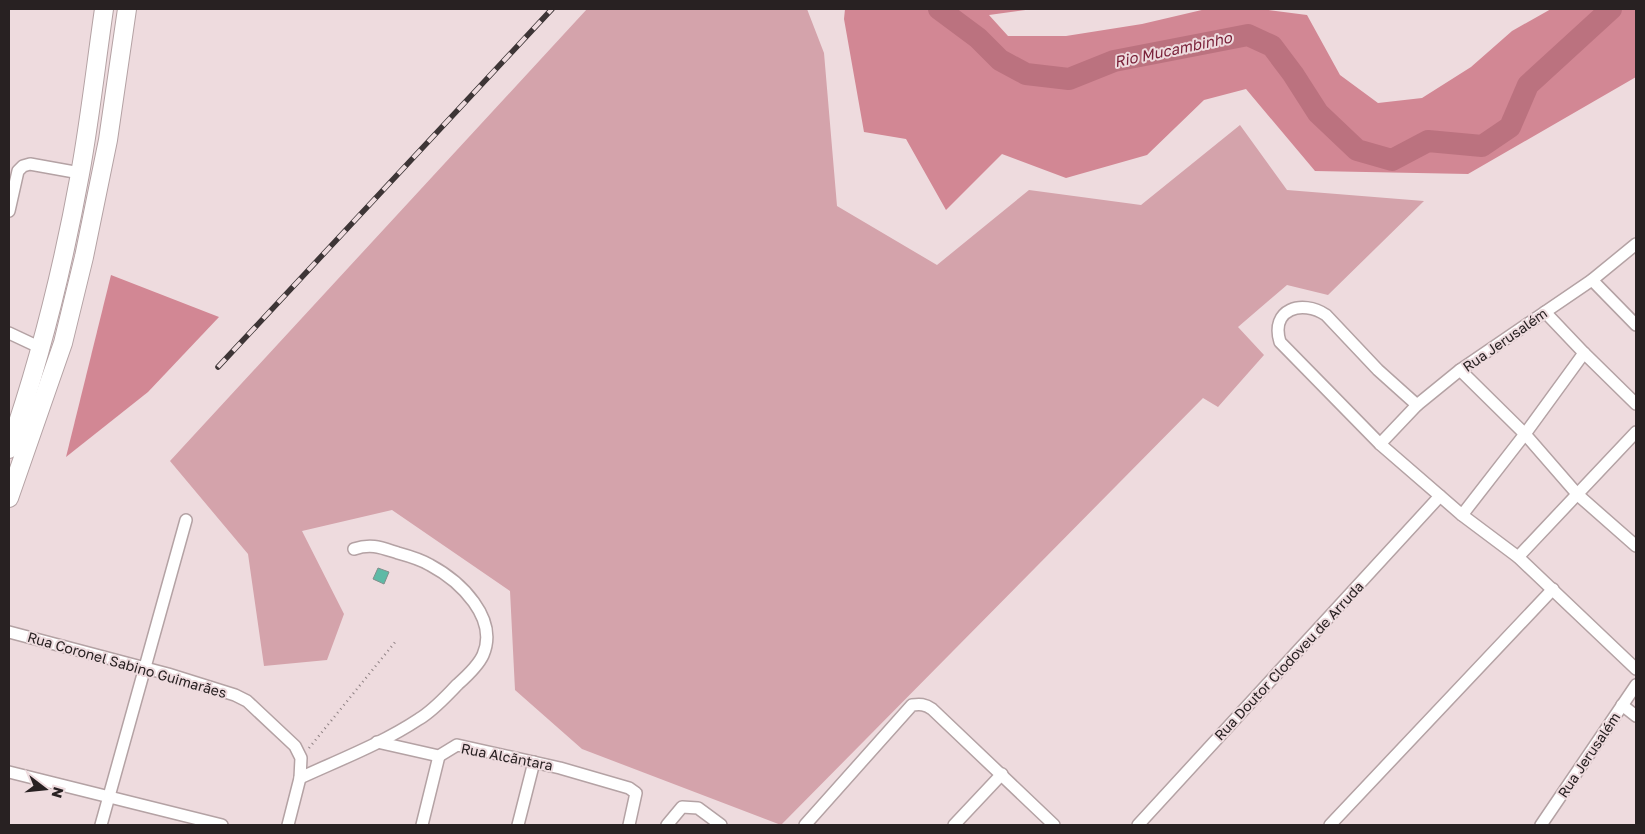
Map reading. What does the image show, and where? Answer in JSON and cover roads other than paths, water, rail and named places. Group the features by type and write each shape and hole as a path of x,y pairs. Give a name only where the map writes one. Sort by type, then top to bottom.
{"main road":[{"path":"9,449 41,348 64,254 80,173 104,9"},
{"path":"9,498 63,343 84,257 108,140 127,9"}],"street":[{"path":"9,211 18,171 23,166 30,164 80,173"},
{"name":"Rua Jerusalém","path":"1380,444 1417,405 1460,370 1592,280 1636,244"},
{"path":"1592,280 1636,325"},
{"path":"1417,405 1378,370 1318,309 1307,307 1293,309 1286,312 1280,319 1278,336 1280,342 1380,444 1462,515 1518,557 1636,669"},
{"path":"1545,312 1636,404"},
{"path":"9,333 41,348"},
{"path":"1462,515 1525,434 1584,353"},
{"path":"1460,370 1525,434 1578,495 1636,546"},
{"path":"1518,557 1636,432"},
{"name":"Rua Doutor Clodoveu de Arruda","path":"1138,825 1440,496"},
{"path":"101,825 186,520"},
{"path":"288,825 300,778 419,720 434,708 469,673 482,656 486,644 486,629 481,615 473,602 454,581 441,571 415,558 377,546 365,546 354,549"},
{"path":"1330,825 1553,589"},
{"name":"Rua Coronel Sabino Guimarães","path":"9,632 145,668 235,695 247,701 295,746 300,758 300,778"},
{"name":"Rua Jerusalém","path":"1541,825 1636,685"},
{"path":"805,825 912,705 919,704 926,705 932,709 1054,825"},
{"path":"1622,705 1636,716"},
{"path":"377,742 439,756 422,825"},
{"name":"Rua Alcãntara","path":"439,756 458,745 534,762 629,788 636,793 629,825"},
{"path":"518,825 534,762"},
{"path":"9,772 222,825"},
{"path":"954,825 1002,774"},
{"path":"667,825 682,807 698,808 721,825"}],"waterway":[{"name":"Rio Mucambinho","path":"939,9 978,38 1000,60 1026,74 1069,79 1114,61 1248,35 1272,46 1318,113 1357,150 1392,160 1428,141 1482,146 1510,127 1528,85 1611,9"}],"railway":[{"path":"218,367 552,9"}]}
